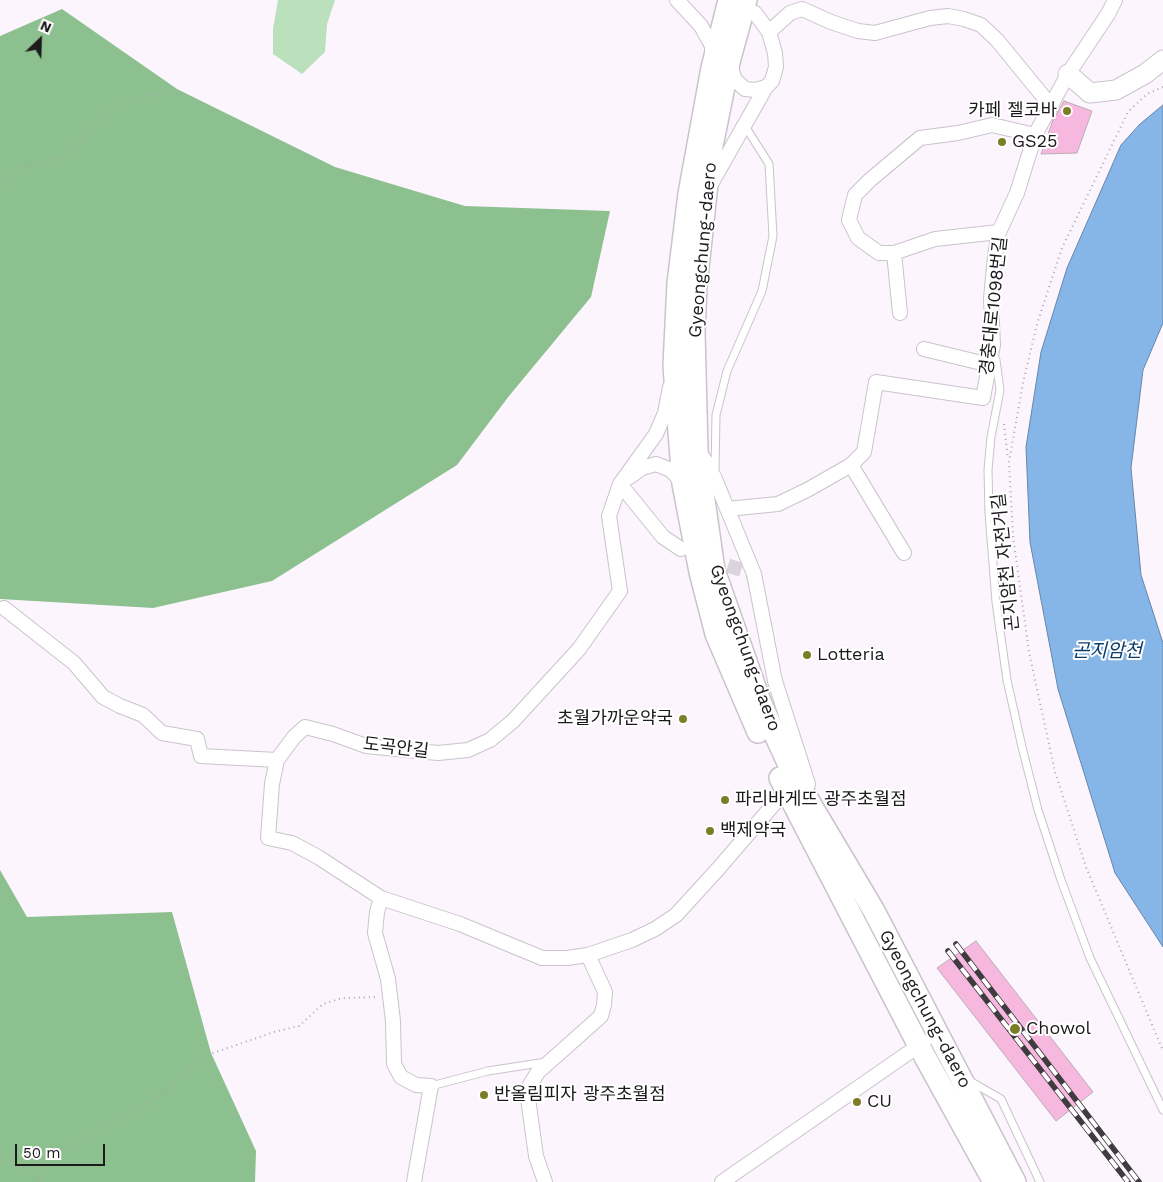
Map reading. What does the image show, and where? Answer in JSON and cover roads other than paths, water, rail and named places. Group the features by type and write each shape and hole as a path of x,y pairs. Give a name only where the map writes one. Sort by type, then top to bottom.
{"main road":[{"name":"Gyeongchung-daero","path":"729,0 696,286 694,332 697,451 714,570 761,704 795,778 874,911 1015,1182"},
{"name":"Gyeongchung-daero","path":"751,7 721,65 689,194 678,283 674,366 683,484 700,572 716,634 748,711 786,790 919,1046 994,1182"},
{"path":"880,970 896,978 912,1004 916,1006 922,1004"}],"street":[{"path":"677,0 701,26 721,65 745,89 756,90 766,87"},
{"name":"경충대로1098번길","path":"727,509 778,504 851,465 864,452 876,382 983,398 993,344 992,299 999,232 1017,193 1035,135 1068,74 1108,14 1115,0"},
{"path":"769,32 792,6 858,31 875,33 930,18 948,16 964,19 981,25 997,40 1051,106"},
{"path":"706,197 713,179 766,87 772,81 776,67 769,32 751,7"},
{"path":"1068,74 1090,93 1116,90 1145,74 1163,60"},
{"path":"999,232 934,239 894,253 879,253 858,238 849,220 855,195 920,138 958,133 992,125 1035,135"},
{"path":"894,253 900,313"},
{"path":"924,350 990,364"},
{"name":"도곡안길","path":"381,898 318,857 292,844 268,838 272,784 277,760 294,737 305,727 333,734 366,746 438,753 468,750 490,740 513,721 579,649 620,591 609,516 620,484 656,434 665,413 674,366"},
{"path":"697,451 707,463 715,479 754,574 776,681 804,775 827,831"},
{"path":"681,549 663,537 620,484 642,468 656,464 671,470 683,484"},
{"path":"851,465 904,554"},
{"path":"4,608 74,664 104,697 120,706 143,714 162,734 197,739 201,756 277,760"},
{"path":"414,1182 431,1086 416,1085 402,1077 394,1064 395,1044 388,979 375,933 377,912 381,898 460,924 542,958 567,958 588,955 632,940 655,929 676,915 786,790"},
{"path":"545,1182 536,1156 528,1098 530,1085 538,1072 601,1016 605,992 588,955"},
{"path":"722,1182 937,1033"}],"lane":[{"path":"715,479 716,415 727,371 762,291 773,236 769,164 745,126"},
{"path":"993,344 1000,390 991,437 988,470 989,513 997,612 1008,680 1022,747 1038,810 1061,880 1090,958 1163,1110"},
{"path":"431,1086 488,1071 549,1062"},
{"path":"959,1074 1001,1099 1040,1182"}],"water":[{"name":"곤지암천","path":"1163,105 1163,323 1143,370 1131,468 1141,575 1163,643 1163,947 1115,873 1058,689 1030,542 1026,447 1041,352 1067,268 1121,145 1140,124"}],"tunnel":[{"path":"708,559 754,574"}],"railway":[{"path":"956,944 1139,1182"},
{"path":"948,951 1128,1182"}],"place":[{"name":"카페 젤코바","path":"1067,111"},
{"name":"GS25","path":"1002,142"},
{"name":"Lotteria","path":"807,655"},
{"name":"초월가까운약국","path":"683,719"},
{"name":"파리바게뜨 광주초월점","path":"725,800"},
{"name":"백제약국","path":"710,831"},
{"name":"Chowol","path":"1015,1029"},
{"name":"반올림피자 광주초월점","path":"484,1095"},
{"name":"CU","path":"857,1102"}]}
